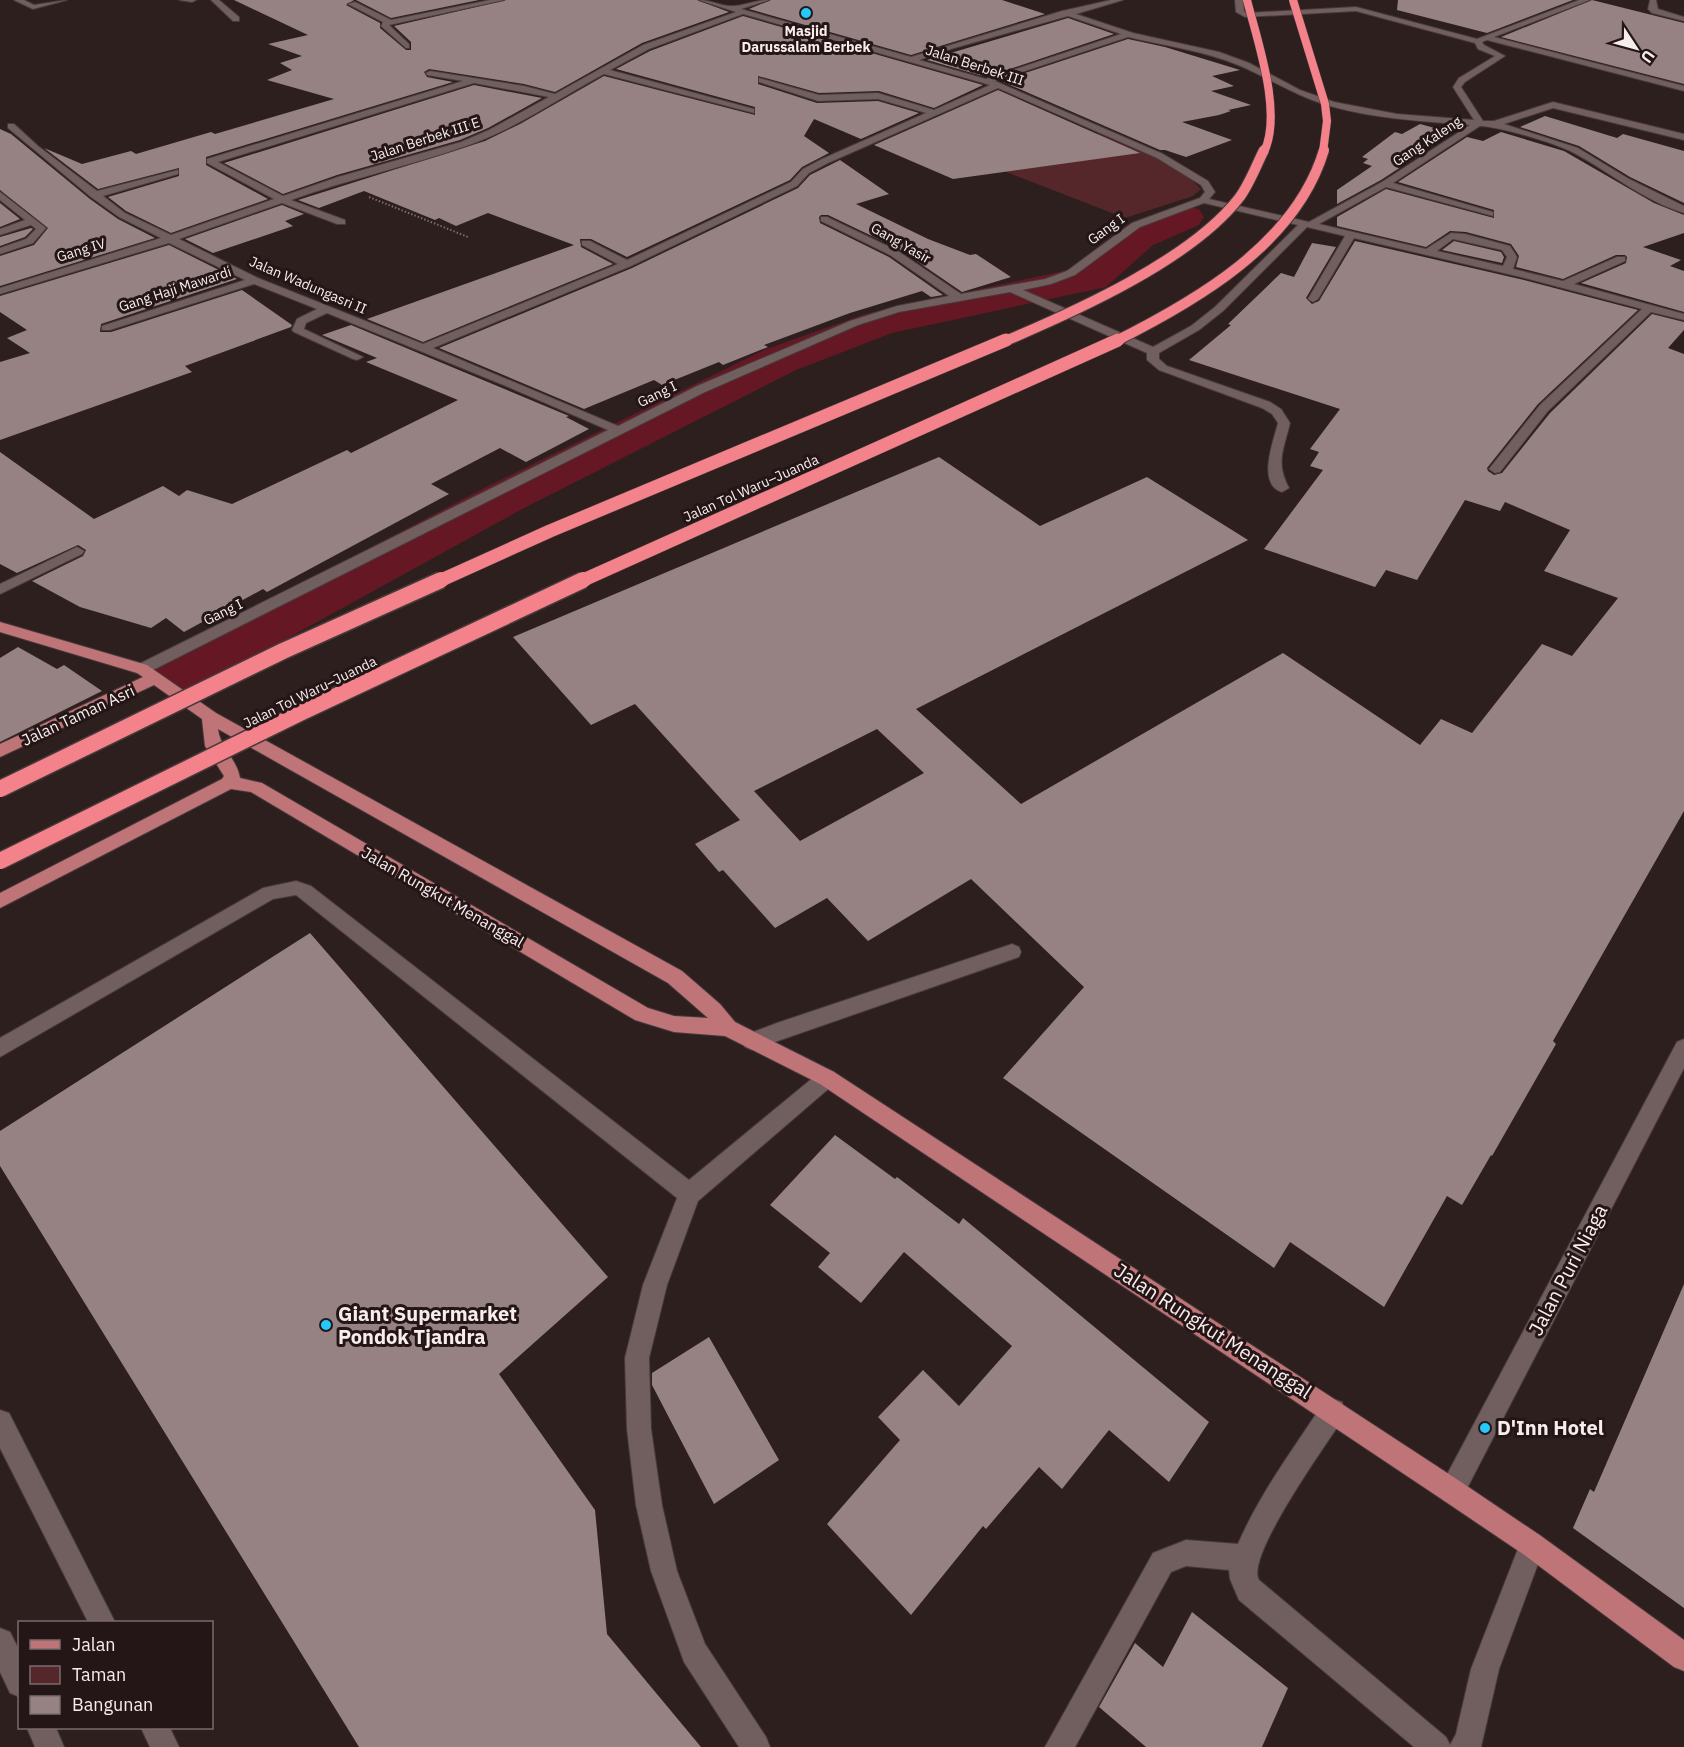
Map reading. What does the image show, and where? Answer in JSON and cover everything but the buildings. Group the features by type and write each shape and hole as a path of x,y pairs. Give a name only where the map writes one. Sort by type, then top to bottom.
{"highway":[{"path":"0,789 283,651 550,531 1021,334 1102,296 1177,253 1215,225 1240,197 1269,141 1270,91 1247,0"},
{"name":"Jalan Tol Waru–Juanda","path":"0,861 319,704 609,568 1072,361 1154,321 1190,300 1260,248 1285,219 1300,200 1326,140 1326,114 1314,63 1293,0"}],"main road":[{"name":"Jalan Rungkut Menanggal","path":"0,627 149,673 210,717 675,977 713,1010 728,1028 827,1078 1333,1411 1532,1545 1684,1657"},
{"name":"Jalan Taman Asri","path":"0,751 149,673"},
{"path":"0,901 229,783 232,776 213,749 209,736 210,717"},
{"name":"Jalan Rungkut Menanggal","path":"229,783 256,787 642,1014 674,1024 728,1028"}],"street":[{"path":"18,0 33,7 63,0"},
{"path":"183,0 190,0"},
{"path":"215,0 236,19"},
{"path":"352,4 388,22 500,0"},
{"name":"Jalan Berbek III","path":"703,0 993,83 1185,169 1205,183 1210,192 1203,200"},
{"name":"Jalan Berbek III E","path":"170,239 341,179 464,144 492,132 646,47 765,0"},
{"path":"914,59 1065,13 1119,0"},
{"path":"1239,0 1240,13 1245,15 1356,9 1477,41 1586,0"},
{"path":"1644,0 1684,10"},
{"path":"1653,2 1652,9 1655,11 1684,19"},
{"path":"1065,13 1128,34 1229,59 1246,65 1297,92 1332,104 1397,117 1495,124 1575,150 1597,161 1626,181 1684,210"},
{"path":"388,22 384,27 406,46"},
{"path":"423,348 627,264 794,184 806,171 825,161 934,113 993,83 1128,34"},
{"path":"1488,38 1684,89"},
{"name":"Gang Kaleng","path":"1154,351 1195,328 1219,309 1307,225 1385,184 1480,122 1457,87 1462,80 1501,56 1481,46 1477,41"},
{"path":"603,71 625,75 751,111"},
{"path":"430,73 524,88 554,96"},
{"path":"341,222 281,199 210,161 474,80"},
{"path":"762,80 818,98 878,96 934,113"},
{"path":"1495,124 1553,105 1684,137"},
{"name":"Jalan Wadungasri II","path":"11,126 35,148 122,215 254,280 618,430"},
{"path":"94,195 175,172"},
{"path":"1385,184 1490,214"},
{"path":"0,195 41,228 39,234 32,240 0,251"},
{"path":"1203,200 1507,271 1684,317"},
{"name":"Gang I","path":"149,673 409,537 701,389 854,323 897,309 1017,290 1071,273 1136,225 1203,200"},
{"name":"Gang Yasir","path":"824,219 894,253 960,298"},
{"path":"0,232 32,221"},
{"path":"1313,299 1351,235"},
{"path":"1427,253 1451,236 1465,237 1506,249 1512,257 1507,271"},
{"name":"Gang IV","path":"0,291 170,239"},
{"path":"586,243 627,264"},
{"path":"1564,285 1621,259"},
{"name":"Gang Haji Mawardi","path":"106,328 254,280"},
{"path":"1017,290 1154,351 1153,360 1163,368 1257,402 1277,412 1284,423 1274,455 1273,474 1282,488"},
{"path":"1495,469 1544,408 1649,308"},
{"path":"325,310 301,321 298,330 357,357"},
{"path":"0,590 77,550"},
{"path":"0,1048 269,893 296,888 305,891 689,1194"},
{"path":"752,1041 828,1012 1012,952"},
{"name":"Jalan Puri Niaga","path":"1452,1491 1684,1048"},
{"path":"756,1747 694,1652 664,1571 649,1505 639,1429 637,1358 656,1286 689,1194 827,1078"},
{"path":"1333,1411 1270,1509 1244,1558 1241,1575 1249,1590 1436,1747"},
{"path":"0,1422 101,1621"},
{"path":"1464,1747 1469,1742 1485,1669 1532,1545"},
{"path":"1059,1747 1162,1562 1186,1552 1244,1558"},
{"path":"0,1642 18,1679"},
{"path":"41,1729 50,1747"},
{"path":"156,1729 165,1747"}],"path":[{"path":"341,179 346,185 377,201 468,237"}],"green space":[{"path":"1099,134 1179,168 1201,189 1193,196 1125,218 996,168"}],"waterway":[{"path":"178,673 508,496 780,360 880,323 1091,278 1139,237 1185,217"}],"place":[{"name":"Masjid Darussalam Berbek","path":"806,13"},
{"name":"Giant Supermarket Pondok Tjandra","path":"326,1325"},
{"name":"D'Inn Hotel","path":"1485,1428"}]}
